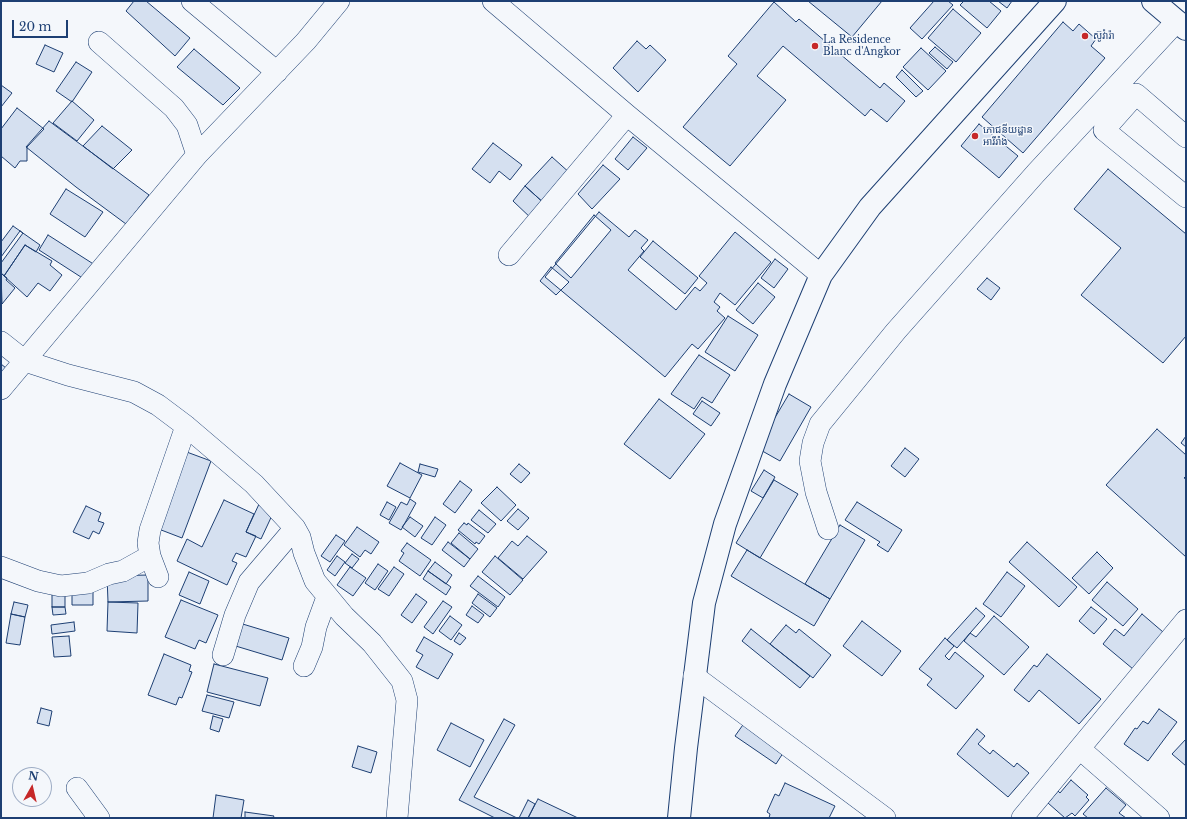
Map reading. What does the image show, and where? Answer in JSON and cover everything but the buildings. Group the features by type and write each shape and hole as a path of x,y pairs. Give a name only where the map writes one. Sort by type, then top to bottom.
{"main road":[{"path":"680,818 694,676 704,603 725,524 775,384 821,275 870,206 1055,1"},
{"path":"1153,1 1181,25"}],"street":[{"path":"192,1 277,72"},
{"path":"1,389 197,155 277,72 339,1"},
{"path":"493,1 627,115 821,275"},
{"path":"828,529 816,492 810,461 813,443 820,424 901,325 1036,173 1181,25"},
{"path":"99,42 174,108 187,125 197,155"},
{"path":"1186,137 1136,94 1104,130 1186,197"},
{"path":"509,255 627,115"},
{"path":"1,342 25,361 68,376 134,392 158,405 186,426 254,484 295,528 300,537 304,553 315,581 327,597 372,643 402,681 407,700 397,818"},
{"path":"158,577 150,556 148,543 150,530 186,426"},
{"path":"223,655 235,615 249,582 295,528"},
{"path":"1,567 38,581 61,586 88,583 109,574 123,571 150,556"},
{"path":"304,666 312,647 316,627 327,597"},
{"path":"1022,818 1186,620"},
{"path":"694,676 885,818"},
{"path":"1080,749 1160,818"},
{"path":"76,788 99,818"}],"place":[{"name":"ស៊ូវ៉ារ៉ា","path":"1085,36"},
{"name":"La Residence Blanc d'Angkor","path":"815,46"},
{"name":"ភោជនីយដ្ឋាន អារីរាំង","path":"975,136"}]}
